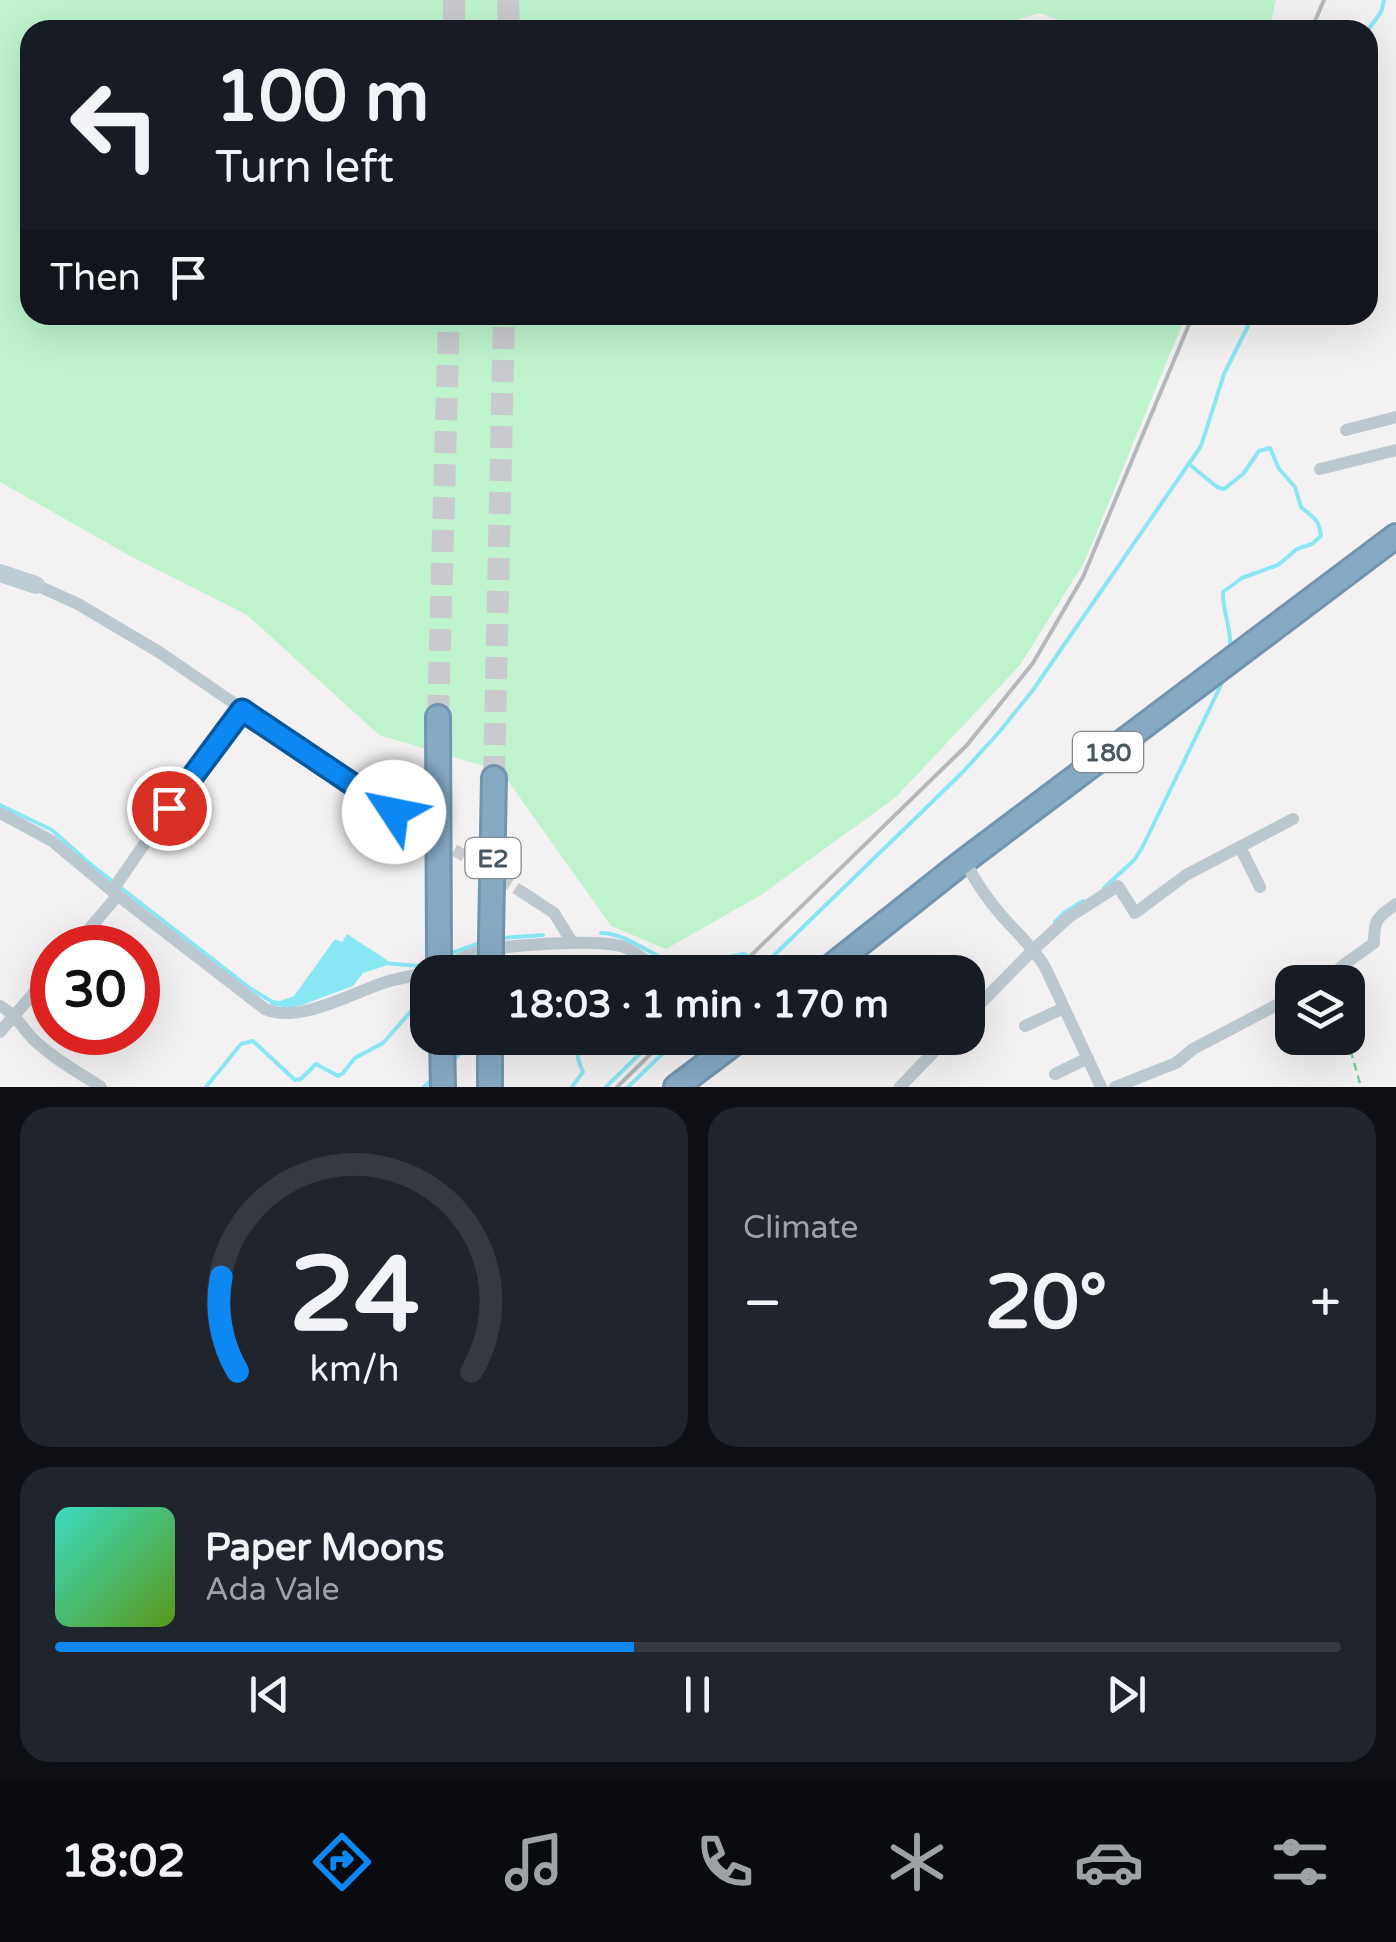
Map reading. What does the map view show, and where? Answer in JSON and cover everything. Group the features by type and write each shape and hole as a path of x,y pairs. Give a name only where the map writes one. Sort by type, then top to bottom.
{"highway":[{"name":"180","path":"845,955 964,861 1396,536"},
{"name":"E2","path":"438,717 439,955"},
{"name":"E2","path":"491,955 494,778"},
{"path":"442,1055 443,1087"},
{"path":"490,1055 490,1087"},
{"path":"686,1084 721,1055"}],"street":[{"path":"1346,430 1396,417"},
{"path":"1320,469 1396,450"},
{"path":"0,573 78,604 145,644 394,812"},
{"path":"89,925 242,710"},
{"path":"0,813 52,840 265,1009 282,1015 434,970 483,950 572,942 616,945 638,955"},
{"path":"985,997 1031,946 1118,886 1135,913 1186,875 1293,819"},
{"path":"1240,847 1260,887"},
{"path":"964,861 998,912 1031,946 1101,1087"},
{"path":"522,892 554,913 572,942"},
{"path":"1343,965 1374,942 1378,917 1396,904"},
{"path":"0,1032 30,996"},
{"path":"0,1006 14,1014 43,1047 101,1087"},
{"path":"1115,1087 1176,1062 1192,1049 1275,1006"},
{"path":"1025,1026 1064,1008"},
{"path":"900,1087 931,1055"},
{"path":"1055,1074 1088,1058"}],"path":[{"path":"1352,1055 1361,1087"}],"green space":[{"path":"0,0 1276,0 1271,20 1059,20 1040,13 1015,20 20,20 20,325 1182,325 1084,563 1020,665 896,797 761,895 666,949 611,926 501,771 379,735 247,615 132,557 0,482"}],"water":[{"path":"347,934 387,960 385,966 363,973 353,986 302,1005 270,1005 272,1000 294,996 335,939 342,942"}],"waterway":[{"path":"1375,20 1384,0"},
{"path":"774,955 962,773 1033,690 1201,446 1224,374 1248,325"},
{"path":"1189,464 1224,489 1243,474 1259,451 1270,448 1279,469 1295,487 1301,507 1319,525 1321,536 1312,544 1297,549 1278,565 1242,578 1223,592 1230,648"},
{"path":"1104,888 1142,848 1222,683"},
{"path":"0,805 52,830 89,863 274,1003"},
{"path":"1055,922 1083,901"},
{"path":"601,933 628,940 657,955"},
{"path":"502,938 543,935"},
{"path":"449,954 483,942"},
{"path":"739,955 746,955"},
{"path":"382,963 410,965"},
{"path":"206,1087 241,1044 253,1041 295,1080 316,1064 338,1076 355,1058 383,1043 410,1012"},
{"path":"453,1060 458,1055"},
{"path":"572,1087 583,1072 577,1055"},
{"path":"606,1087 639,1055"},
{"path":"628,1087 661,1055"},
{"path":"424,1087 435,1077"}],"tunnel":[{"path":"454,0 454,20"},
{"path":"508,0 509,20"},
{"path":"438,717 449,325"},
{"path":"494,778 504,325"},
{"path":"393,812 522,892"}],"railway":[{"path":"1315,20 1324,0"},
{"path":"751,955 967,745 1033,663 1083,577 1189,325"},
{"path":"617,1087 650,1055"}],"route":[{"path":"169,808 242,710 394,812"}]}
